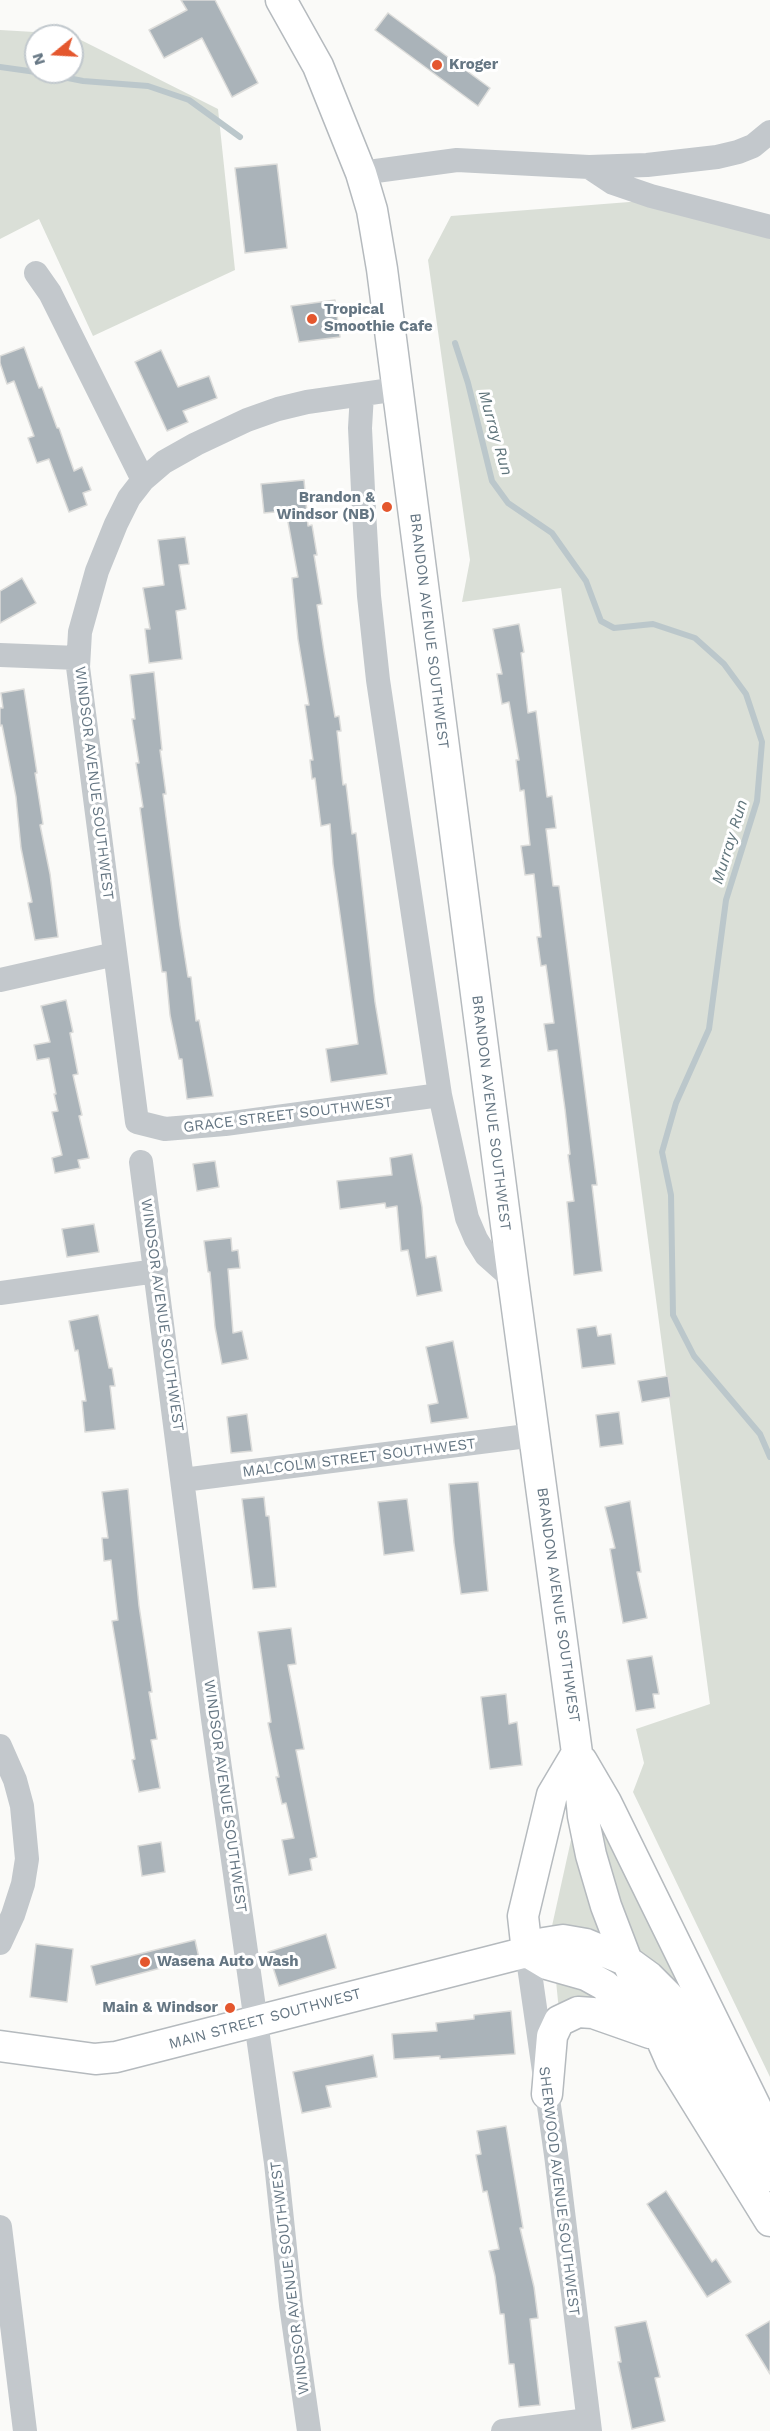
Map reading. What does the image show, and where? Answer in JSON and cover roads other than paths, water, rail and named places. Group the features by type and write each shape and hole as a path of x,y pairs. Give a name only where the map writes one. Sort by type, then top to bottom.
{"main road":[{"name":"BRANDON AVENUE SOUTHWEST","path":"281,0 318,66 361,173 376,234 577,1753 583,1816 591,1855 606,1906 627,1961 671,2061 770,2221"},
{"name":"BRANDON AVENUE SOUTHWEST","path":"577,1753 621,1832 770,2136"},
{"path":"527,1952 544,1917 567,1818 577,1753"},
{"path":"527,1952 544,1943 563,1940 586,1944 627,1961 649,1977 668,1996 682,2016 726,2104 770,2176"},
{"path":"527,1952 547,1964 586,1975 604,1985 625,2003 671,2061"},
{"name":"MAIN STREET SOUTHWEST","path":"0,2046 95,2059 105,2058 527,1952"},
{"path":"547,2094 552,2036 559,2020 578,2012 593,2013 650,2033"}],"street":[{"path":"361,173 457,160 589,167 647,165 717,157 753,146 770,132"},
{"path":"589,167 613,183 651,196 770,227"},
{"path":"36,273 50,293 143,480"},
{"name":"WINDSOR AVENUE SOUTHWEST","path":"137,1122 78,658 80,632 97,571 129,498 143,480 164,462 247,420 278,409 307,402 398,389"},
{"name":"BRANDON AVENUE SOUTHWEST","path":"362,394 360,428 364,511 369,596 378,680 440,1095 467,1218 486,1255 513,1279"},
{"path":"0,655 78,658"},
{"path":"0,980 115,954"},
{"name":"GRACE STREET SOUTHWEST","path":"137,1122 165,1129 215,1125 440,1095"},
{"name":"WINDSOR AVENUE SOUTHWEST","path":"141,1162 213,1719 276,2163 291,2305 309,2431"},
{"path":"0,1293 156,1271"},
{"name":"MALCOLM STREET SOUTHWEST","path":"183,1480 535,1435"},
{"path":"0,1746 15,1780 22,1806 27,1859 23,1884 13,1915 0,1942"},
{"name":"SHERWOOD AVENUE SOUTHWEST","path":"527,1952 589,2425"},
{"path":"0,2227 25,2431"},
{"path":"502,2431 589,2425"}],"waterway":[{"name":"Murray Run","path":"0,67 24,70"},
{"name":"Murray Run","path":"84,81 148,86 189,100 240,137"},
{"name":"Murray Run","path":"455,343 468,383 492,481 508,503 552,533 586,581 601,621 614,628 653,624 695,638 724,664 746,694 762,742 757,801 726,900 709,1029 676,1103 662,1152 671,1195 673,1315 694,1356 760,1434 770,1457"}],"place":[{"name":"Kroger","path":"437,65"},
{"name":"Tropical Smoothie Cafe","path":"312,319"},
{"name":"Brandon & Windsor (NB)","path":"387,507"},
{"name":"Wasena Auto Wash","path":"145,1962"},
{"name":"Main & Windsor","path":"230,2008"}]}
